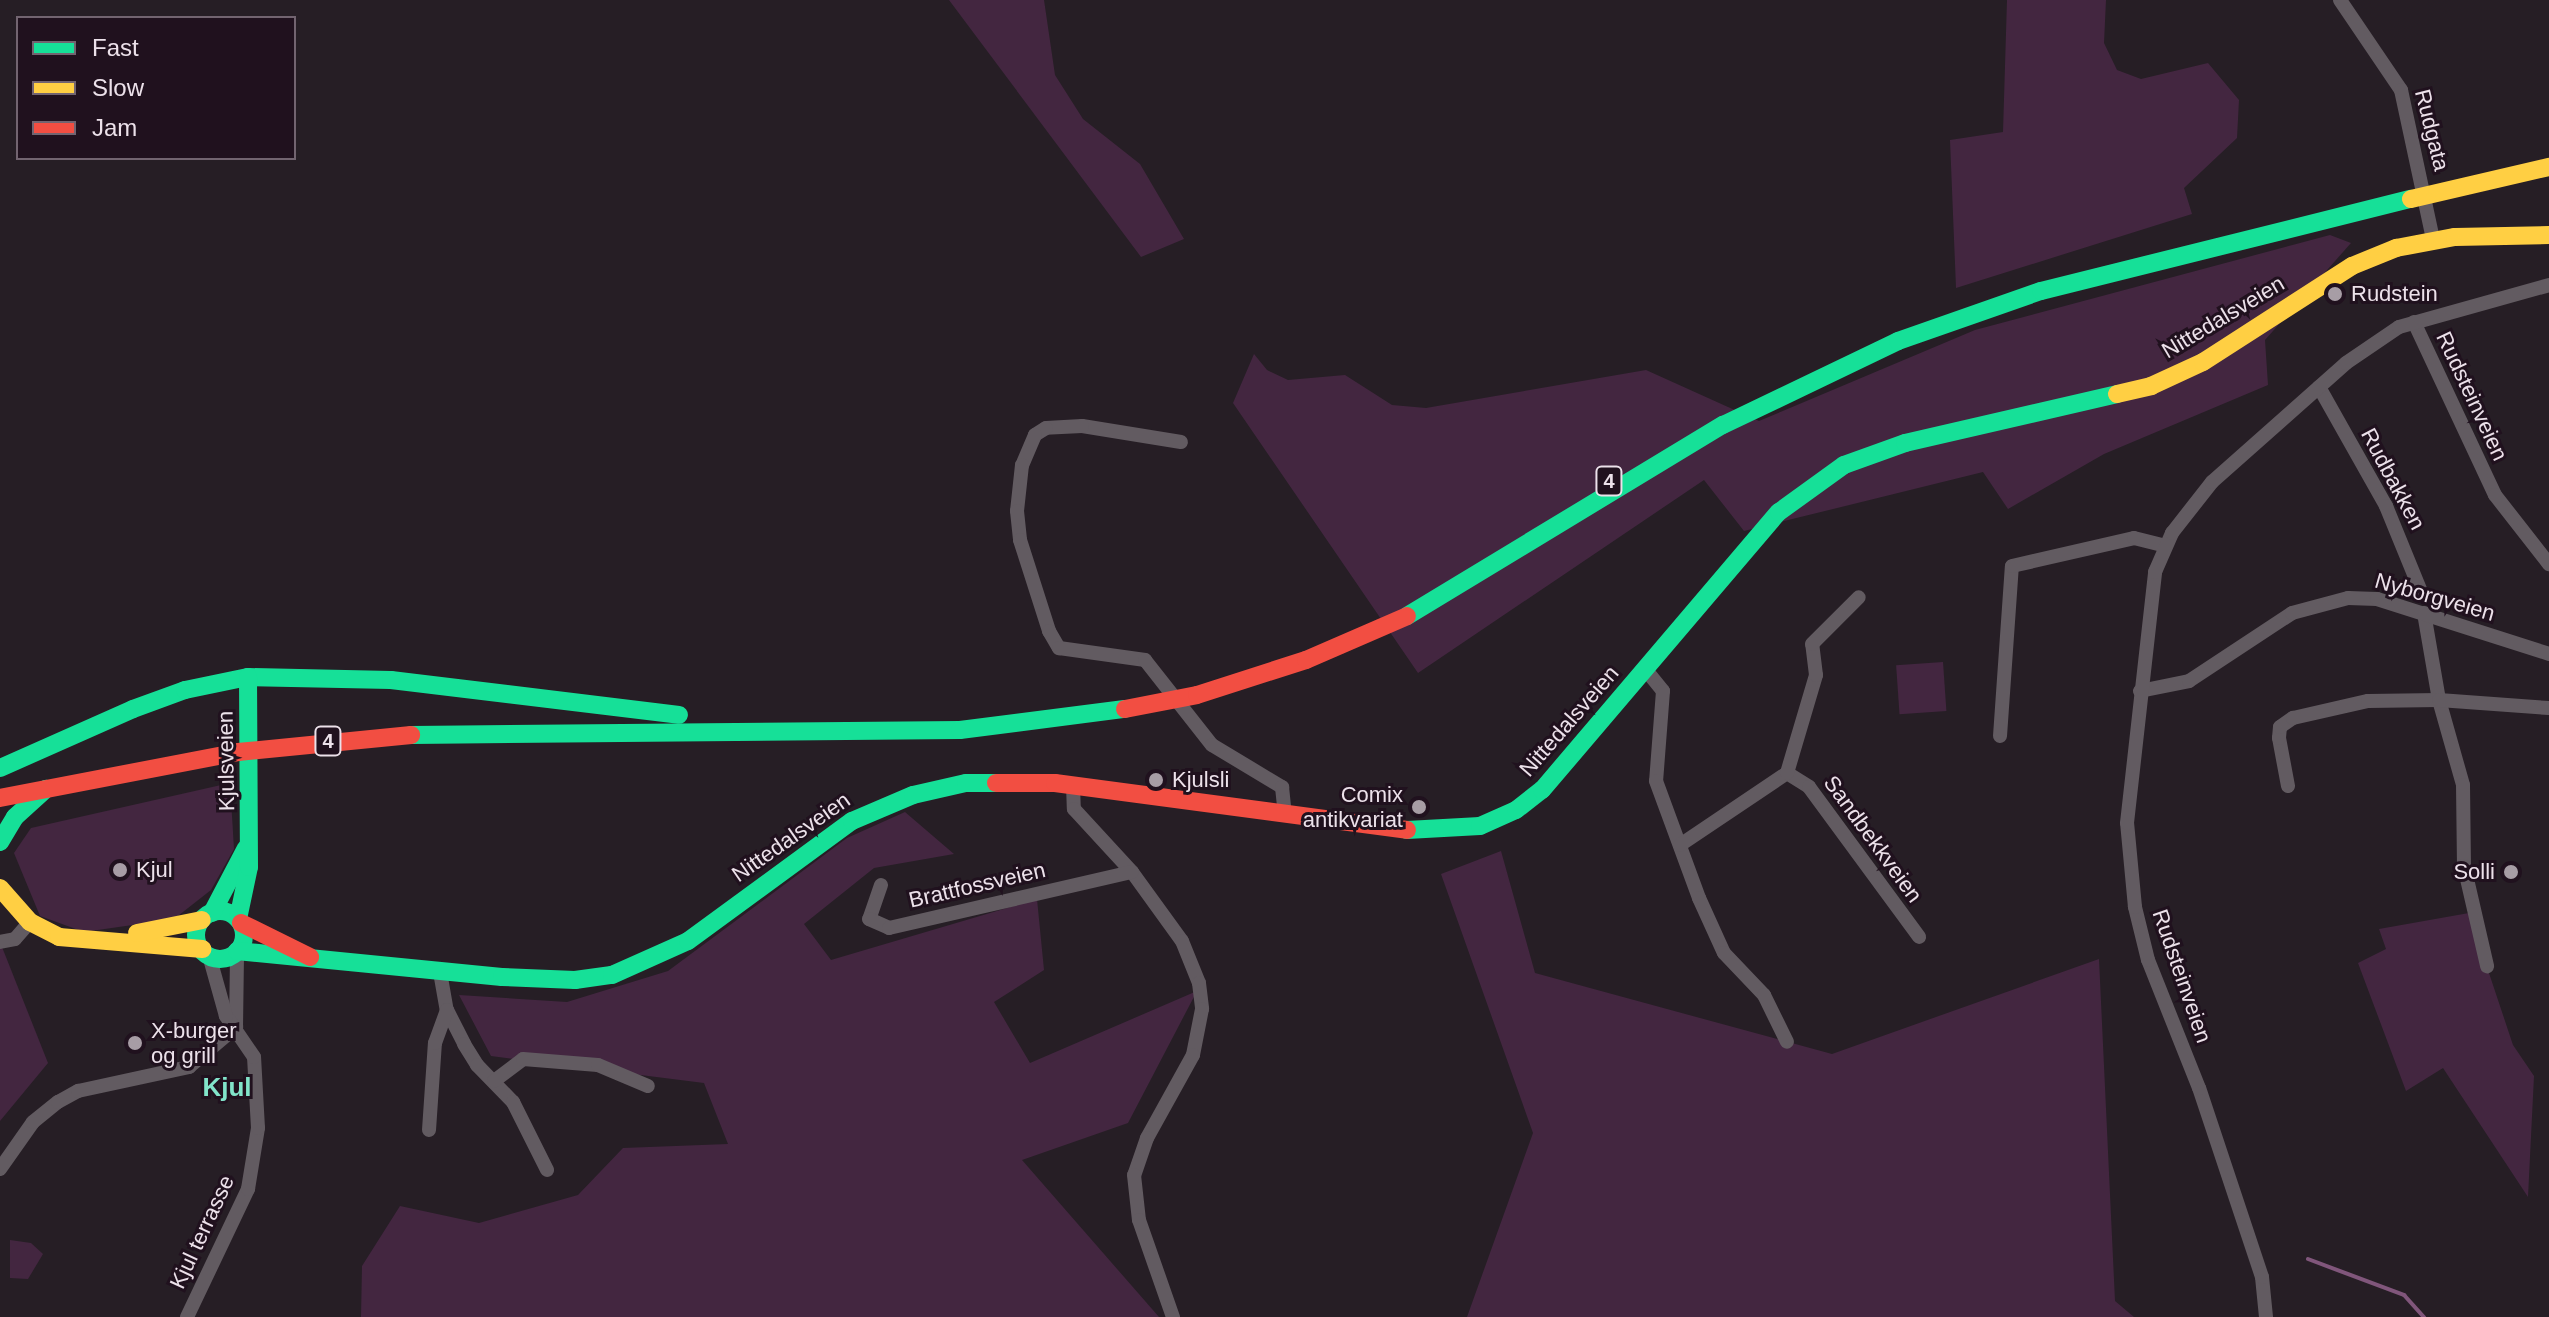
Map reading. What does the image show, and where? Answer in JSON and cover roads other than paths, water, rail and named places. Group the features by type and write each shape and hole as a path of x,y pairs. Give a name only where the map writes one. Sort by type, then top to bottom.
{"main road":[{"name":"4","path":"0,798 348,738 660,729 727,721 996,716 1161,691 1251,666 1424,595 1727,409 1893,329 2128,253 2549,154"},
{"name":"4","path":"660,729 720,734 997,728 1104,714 1231,685 1343,646 1430,606 1723,425 1898,341 2157,259 2549,167"},
{"name":"Nittedalsveien","path":"237,951 440,972 575,980 626,971 674,950 832,833 891,803 966,783 1073,785 1436,832 1494,821 1542,790 1779,512 1844,465 1905,443 2151,386 2203,362 2352,266 2433,239 2549,235"},
{"name":"4","path":"0,768 154,701 248,677 391,680 727,721"},
{"name":"Kjulsveien","path":"239,921 249,843 251,797 248,677"},
{"path":"0,842 9,824 48,788"},
{"name":"Kjulsveien","path":"207,916 249,843"},
{"path":"1,886 30,922 66,939 205,952 222,958 237,951 244,935 239,921 223,911 114,942"},
{"path":"205,952 196,935 207,916"},
{"name":"Nittedalsveien","path":"239,921 311,957"}],"street":[{"name":"Rudgata","path":"2340,0 2393,76 2411,127 2433,239"},
{"name":"Rudsteinveien","path":"2266,1317 2262,1277 2199,1088 2148,960 2135,907 2127,823 2150,592 2165,546 2212,482 2357,355 2414,322 2549,285"},
{"name":"Rudsteinveien","path":"2414,322 2495,495 2549,564"},
{"name":"Rudbakken","path":"2319,387 2386,506 2422,594"},
{"path":"1181,442 1082,426 1046,428 1027,447 1019,486 1020,540 1055,643 1073,654 1134,655 1157,674 1199,730 1219,751 1282,787 1285,814"},
{"path":"2000,736 2012,566 2134,538 2165,546"},
{"path":"1680,845 1787,773 1816,675 1812,644 1859,597"},
{"name":"Nyborgveien","path":"2140,691 2166,690 2189,681 2306,606 2377,599 2549,654"},
{"path":"2424,613 2439,700 2463,785 2464,866 2487,966"},
{"path":"1646,670 1663,691 1656,781 1680,845 1724,953 1764,995 1787,1042"},
{"path":"2288,786 2279,738 2280,727 2293,718 2368,701 2439,700 2549,708"},
{"name":"Sandbekkveien","path":"1787,773 1809,787 1919,937"},
{"path":"1073,785 1074,809 1132,872 1182,941 1202,1009 1183,1079 1147,1138 1134,1175 1139,1220 1173,1317"},
{"name":"Brattfossveien","path":"881,885 869,919 889,928 1132,872"},
{"path":"0,942 15,939 30,922"},
{"name":"Kjul terrasse","path":"236,1027 237,951"},
{"name":"Kjul terrasse","path":"187,1317 255,1167 257,1068 236,1027 226,1016 205,952"},
{"path":"440,972 447,1010 470,1055 513,1102 547,1170"},
{"path":"429,1130 435,1043 447,1010"},
{"path":"0,1169 33,1122 58,1102 78,1091 189,1067 236,1027"},
{"path":"494,1081 523,1059 598,1065 648,1086"}],"waterway":[{"path":"2308,1259 2404,1295 2424,1317"}],"place":[{"name":"Rudstein","path":"2335,294"},
{"name":"Kjulsli","path":"1156,780"},
{"name":"Comix antikvariat","path":"1419,807"},
{"name":"Kjul","path":"120,870"},
{"name":"Solli","path":"2511,872"},
{"name":"X-burger og grill","path":"135,1043"}],"district":[{"name":"Kjul","path":"227,1088"}]}
